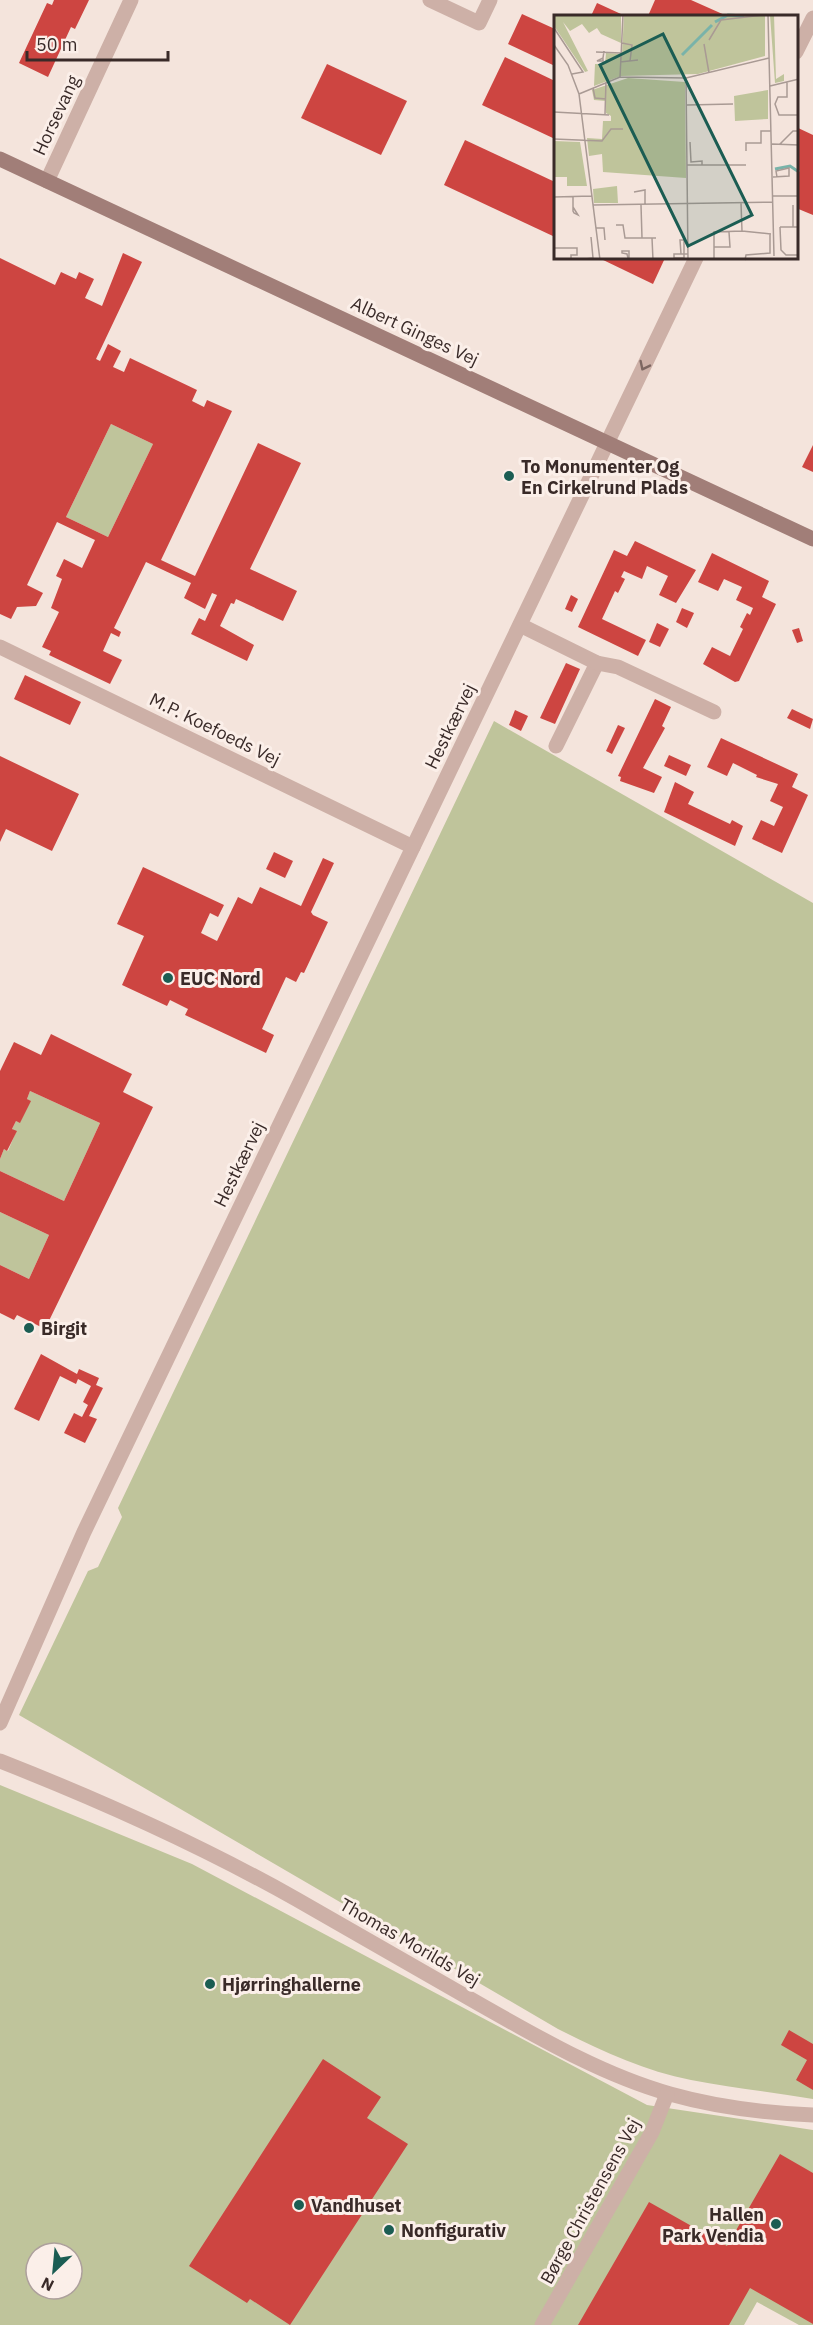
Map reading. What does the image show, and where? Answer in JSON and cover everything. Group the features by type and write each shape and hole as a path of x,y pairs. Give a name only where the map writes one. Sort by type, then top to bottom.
{"street":[{"name":"Horsevang","path":"47,181 131,0"},
{"path":"430,0 479,23 490,0"},
{"path":"798,48 813,18"},
{"name":"Albert Ginges Vej","path":"0,159 813,539"},
{"name":"Hestkærvej","path":"0,1723 84,1532 695,260"},
{"path":"520,625 597,663 618,667 714,712"},
{"name":"M.P. Koefoeds Vej","path":"0,647 413,847"},
{"path":"556,746 597,663"},
{"name":"Thomas Morilds Vej","path":"0,1761 89,1796 184,1839 294,1898 520,2027 596,2066 667,2094 728,2107 813,2115"},
{"name":"Børge Christensens Vej","path":"542,2325 652,2132 667,2094"}],"green space":[{"path":"111,424 153,444 108,537 66,517"},
{"path":"494,721 813,903 813,2099 674,2076 623,2059 574,2037 19,1715 88,1571 98,1567 122,1517 118,1508"},
{"path":"30,1091 100,1123 64,1201 0,1171 0,1159 4,1149 8,1151 16,1132 12,1129 16,1121 20,1122 30,1101 27,1099"},
{"path":"0,1212 49,1235 29,1279 0,1265"},
{"name":"Hjørringhallerne","path":"0,1785 192,1864 647,2105 813,2130 813,2325 799,2325 757,2302 744,2325 0,2325"}],"building":[{"path":"54,0 89,0 75,29 71,27 48,77 19,63 47,3 52,5"},
{"path":"655,0 691,0 725,15 648,15"},
{"path":"597,3 621,14 620,15 591,15"},
{"path":"522,14 554,29 554,66 508,44"},
{"path":"505,57 554,81 554,139 482,105"},
{"path":"327,64 407,101 381,155 301,118"},
{"path":"798,128 813,135 813,215 798,209"},
{"path":"465,140 554,182 554,237 444,185"},
{"path":"123,253 142,262 96,359 100,361 108,344 121,351 113,367 124,372 130,358 197,390 192,401 204,407 207,400 232,411 161,560 195,576 258,443 301,463 250,569 297,591 283,621 236,599 234,604 231,603 220,626 254,645 247,661 191,634 199,618 205,621 217,595 212,593 205,609 184,598 191,583 146,562 114,628 121,632 119,637 111,633 103,651 122,660 110,684 49,655 51,651 42,647 59,612 51,608 62,579 56,576 64,559 82,568 95,540 57,522 27,585 43,593 36,606 17,607 11,619 0,614 0,258 55,285 61,272 76,279 79,272 94,279 85,298 102,306","holes":["111,424 153,444 108,537 66,517"]},
{"path":"603,260 664,260 653,284"},
{"path":"813,445 813,472 802,467"},
{"path":"635,541 696,570 676,603 659,595 668,576 647,566 642,579 624,571 621,577 625,579 618,593 615,591 602,619 646,640 638,656 578,627 614,550 627,556"},
{"path":"712,553 769,581 762,597 776,604 739,681 735,682 703,664 712,647 730,656 743,629 740,627 747,613 750,615 753,608 736,600 742,587 724,579 718,591 698,582"},
{"path":"571,595 578,599 572,612 565,609"},
{"path":"682,608 694,613 687,628 676,622"},
{"path":"657,623 669,629 660,647 649,642"},
{"path":"799,628 803,641 797,643 792,630"},
{"path":"566,663 580,669 555,724 540,718"},
{"path":"25,675 81,702 70,725 14,699"},
{"path":"655,699 671,707 662,726 665,728 643,768 662,777 654,793 620,781 621,777 618,776"},
{"path":"792,709 813,719 810,729 787,718"},
{"path":"515,710 528,716 521,731 509,725"},
{"path":"618,725 625,728 612,754 606,751"},
{"path":"721,738 798,774 792,787 808,795 782,853 752,839 761,820 774,826 783,807 770,801 778,784 756,777 757,775 733,763 727,776 707,767"},
{"path":"669,755 691,765 686,776 664,766"},
{"path":"0,756 79,794 52,851 6,829 0,842"},
{"path":"675,782 694,792 688,804 730,824 732,820 743,826 735,846 664,812"},
{"path":"274,852 293,861 285,878 266,869"},
{"path":"323,858 334,863 311,912 328,922 304,973 301,972 296,982 286,977 262,1029 274,1035 266,1053 185,1015 188,1009 170,1000 167,1006 122,985 144,936 117,924 143,867 224,905 218,917 210,913 201,933 217,941 238,897 252,904 260,887 301,906"},
{"path":"51,1034 132,1074 123,1092 153,1107 45,1329 17,1315 14,1320 0,1313 0,1265 29,1279 49,1235 0,1212 0,1171 64,1201 100,1123 30,1091 27,1099 31,1101 20,1123 16,1121 12,1129 17,1131 7,1151 4,1149 0,1159 0,1071 14,1042 41,1055"},
{"path":"41,1354 77,1374 79,1369 99,1378 96,1385 103,1388 89,1416 97,1419 85,1443 64,1433 74,1413 82,1417 88,1405 83,1402 91,1386 78,1379 76,1384 60,1376 39,1421 14,1409"},
{"path":"789,2030 813,2044 813,2090 796,2080 807,2060 781,2045"},
{"name":"Vandhuset","path":"323,2059 381,2097 367,2118 408,2144 290,2325 250,2299 247,2303 189,2266"},
{"name":"Hallen Park Vendia","path":"780,2154 813,2173 813,2324 750,2288 729,2325 578,2325 649,2202 727,2246"}],"place":[{"name":"To Monumenter Og En Cirkelrund Plads","path":"509,476"},
{"name":"EUC Nord","path":"168,978"},
{"name":"Birgit","path":"29,1328"},
{"name":"Hjørringhallerne","path":"210,1984"},
{"name":"Vandhuset","path":"299,2205"},
{"name":"Hallen Park Vendia","path":"776,2224"},
{"name":"Nonfigurativ","path":"389,2230"}]}
